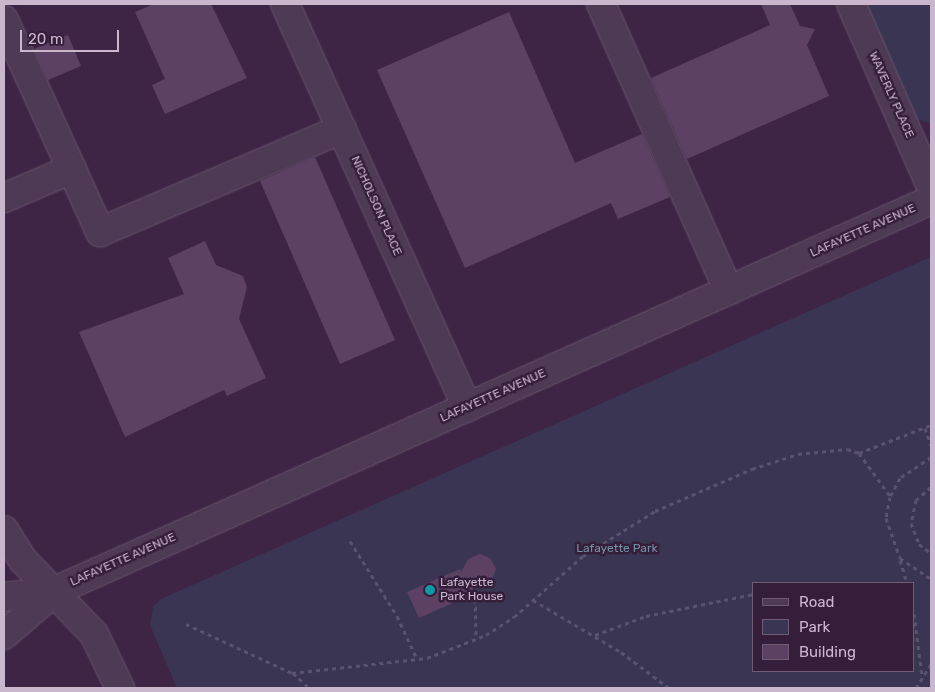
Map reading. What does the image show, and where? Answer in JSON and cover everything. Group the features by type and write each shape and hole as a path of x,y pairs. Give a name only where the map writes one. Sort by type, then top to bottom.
{"street":[{"name":"NICHOLSON PLACE","path":"285,4 467,408"},
{"path":"601,4 729,291"},
{"name":"WAVERLY PLACE","path":"851,4 931,186"},
{"path":"4,20 100,232 342,129"},
{"path":"4,198 72,169"},
{"name":"LAFAYETTE AVENUE","path":"4,635 55,591 931,200"},
{"path":"4,530 23,560 55,591 94,634 120,688"},
{"name":"LAFAYETTE AVENUE","path":"4,597 55,591"}],"path":[{"path":"859,453 931,425"},
{"path":"925,428 931,445"},
{"path":"292,673 417,660 476,639 533,600 615,534 663,508 752,469 798,454 847,449 859,453 890,497"},
{"path":"907,582 886,518 890,497 900,478 931,457"},
{"path":"931,487 916,500 911,523 919,544 931,553"},
{"path":"350,541 397,616 417,660"},
{"path":"900,558 931,580"},
{"path":"475,582 476,639"},
{"path":"595,636 646,616 752,594"},
{"path":"533,600 595,636 669,688"},
{"path":"915,622 922,676"},
{"path":"186,624 292,673 309,688"},
{"path":"916,688 931,664"}],"green space":[{"path":"866,4 931,4 931,124 915,118"},
{"name":"Lafayette Park","path":"931,257 931,688 177,688 150,625 153,607 161,599"}],"building":[{"path":"154,4 211,4 247,78 165,114 152,85 165,79 135,12"},
{"path":"761,4 790,4 800,26 815,29 807,45 829,96 687,159 651,78 770,25"},
{"path":"509,12 575,163 642,134 670,197 618,219 611,203 465,268 377,70"},
{"path":"68,35 81,66 48,80 34,49"},
{"path":"315,157 395,340 340,364 260,181"},
{"path":"205,241 216,265 243,276 247,287 239,319 266,378 227,396 224,390 125,437 79,332 184,294 168,258"},
{"name":"Lafayette Park House","path":"480,554 490,558 496,569 492,580 469,591 471,595 419,618 407,592 460,569 461,572 468,559"}],"place":[{"name":"Lafayette Park House","path":"430,590"}]}
